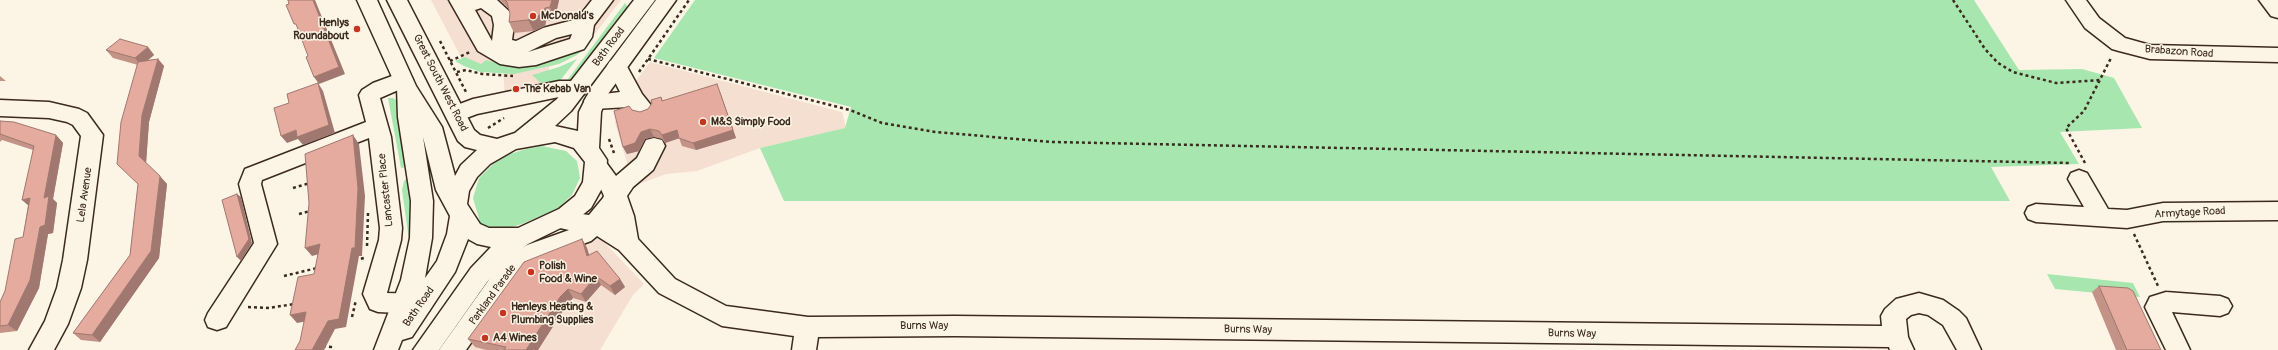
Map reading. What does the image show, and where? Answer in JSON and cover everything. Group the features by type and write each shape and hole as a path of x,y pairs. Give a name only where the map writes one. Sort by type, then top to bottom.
{"main road":[{"path":"367,0 405,84 430,127 447,190 459,210 472,230 485,237 502,239 520,237"},
{"name":"Great South West Road","path":"397,0 468,138 480,143 508,144"},
{"path":"577,26 582,37 574,46 536,58 512,60 501,56 486,46 461,4 483,0 497,9 503,17 504,25 502,44 508,47 530,51 543,47 577,26 604,0"},
{"name":"Bath Road","path":"508,144 556,114 645,0"},
{"name":"Bath Road","path":"593,157 590,112 594,101 617,66 666,0"},
{"name":"Brabazon Road","path":"2076,0 2092,23 2119,44 2150,52 2278,55"},
{"path":"2269,0 2278,11"},
{"path":"594,101 639,105 617,66"},
{"path":"405,84 422,201 419,254 413,280 413,304"},
{"name":"Lancaster Place","path":"405,84 380,88 369,95 378,126 386,176 391,235 375,294 378,302 413,304"},
{"path":"456,114 473,107 559,89 577,89"},
{"name":"Lela Avenue","path":"0,108 49,110 72,115 80,119 92,135 86,188 74,267 56,324 42,350"},
{"path":"222,313 266,244 250,184 252,175 378,126"},
{"path":"459,210 458,190 469,171 482,158 508,144 544,135 563,135 575,138 593,157 615,194 623,216 627,243"},
{"path":"588,229 611,204 615,194 625,181 645,164 654,146"},
{"path":"426,350 479,275 502,251 520,237 559,220 575,210 589,194 594,183 593,157"},
{"path":"2079,179 2102,218"},
{"name":"Bath Road","path":"387,350 413,304 447,265 456,241 459,210"},
{"name":"Armytage Road","path":"2036,213 2127,219 2163,212 2278,211"},
{"name":"Burns Way","path":"559,220 584,222 588,229 627,243 667,286 722,316 808,327 955,326 1490,341 1899,344 1893,316 1904,306 1919,303 1935,307 1951,318 1957,325 1969,350"},
{"name":"Parkland Parade","path":"451,350 462,339 511,267 521,259 535,252 588,229"},
{"path":"2178,350 2157,307 2158,304 2166,302 2220,306"},
{"path":"804,350 808,327"}],"path":[{"path":"634,78 689,0"},
{"path":"1953,0 1986,49 1998,63 2012,72 2056,83 2101,80"},
{"name":"Great South West Road","path":"436,34 468,95"},
{"path":"648,59 850,110 882,123 935,132 1052,142 2086,164 2066,128 2084,111 2110,62 2112,51"},
{"path":"293,188 316,181"},
{"path":"299,214 313,210"},
{"path":"363,264 364,258 366,257 368,211"},
{"path":"2127,219 2166,302"},
{"path":"350,261 364,258"},
{"path":"284,276 321,267"},
{"path":"352,317 357,293"},
{"path":"222,313 300,303"},
{"path":"317,346 331,347 329,350"}],"shaded area":[{"path":"431,0 621,0 582,51 565,61 549,67 550,87 505,97 503,72 463,61"},
{"path":"650,62 842,112 846,128 760,148 697,171 666,174 634,186 615,123 618,105"},
{"path":"596,238 601,239 644,284 633,295 600,350 463,350 517,273"}],"green space":[{"path":"695,0 1974,0 2019,70 2082,69 2114,78 2142,128 2060,132 2079,164 1991,167 2010,201 784,201 760,148 845,128 851,107 654,58"},
{"path":"625,3 628,7 626,12 574,78 565,83"},
{"path":"580,50 582,51 577,55 559,64 514,74 480,72 455,61 465,57 481,64 486,60 508,66 520,65"},
{"path":"577,59 559,82 543,85 532,75 559,67"},
{"path":"388,98 393,98 397,101 411,166 401,168"},
{"path":"542,146 566,151 577,161 580,178 572,195 557,209 522,224 502,230 481,226 473,198 479,178 492,165 507,155"},
{"path":"408,177 413,177 410,247 402,190 404,181"},
{"path":"2047,274 2133,283 2140,297 2055,289"}],"building":[{"path":"288,0 313,0 339,67 314,77 296,24 294,24 286,5 289,4"},
{"path":"505,0 552,0 550,7 541,11 540,15 528,20 509,22 510,14 507,2"},
{"path":"120,39 148,47 135,58 106,50"},
{"path":"158,59 142,115 139,156 160,176 151,251 92,335 73,333 130,255 138,184 117,164 121,122 138,62"},
{"path":"318,83 329,125 297,137 296,130 281,136 274,108 289,103 287,94"},
{"path":"717,84 733,130 693,143 679,138 677,130 662,135 659,131 650,129 641,132 635,143 623,147 614,111 629,106 632,110 640,112 648,109 652,103 651,100 661,97 662,101"},
{"path":"0,121 14,122 56,135 44,198 49,196 45,225 40,227 30,280 8,325 0,326 0,302 5,291 15,239 23,237 30,198 22,200 34,146 0,134"},
{"path":"353,135 358,188 355,248 352,248 339,319 328,321 312,350 295,350 300,341 306,312 290,315 298,277 314,274 320,244 305,248 309,203 305,154"},
{"path":"237,194 249,239 237,257 222,200"},
{"path":"582,239 587,256 597,251 620,279 610,286 596,276 581,294 568,289 560,297 526,350 504,350 506,347 468,339 524,262"},
{"path":"2099,286 2128,288 2133,291 2161,350 2127,350"}],"place":[{"name":"McDonald's","path":"533,16"},
{"name":"Henlys Roundabout","path":"357,29"},
{"name":"The Kebab Van","path":"516,89"},
{"name":"M&S Simply Food","path":"703,122"},
{"name":"Polish Food & Wine","path":"531,272"},
{"name":"Henleys Heating & Plumbing Supplies","path":"503,313"},
{"name":"A4 Wines","path":"485,338"}]}
